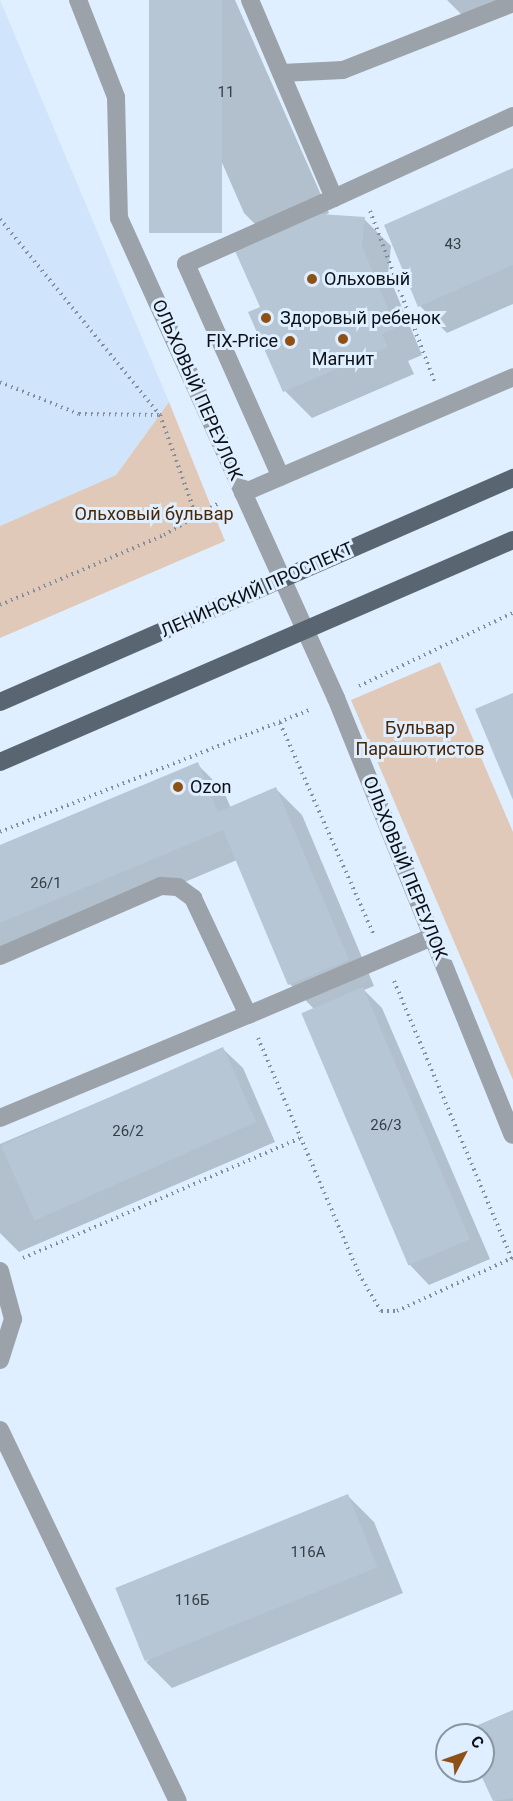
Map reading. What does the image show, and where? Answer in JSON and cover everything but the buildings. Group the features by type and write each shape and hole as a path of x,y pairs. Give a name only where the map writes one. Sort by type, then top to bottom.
{"main road":[{"name":"ЛЕНИНСКИЙ ПРОСПЕКТ","path":"0,702 513,478"},
{"path":"0,762 305,628 513,540"}],"street":[{"name":"ОЛЬХОВЫЙ ПЕРЕУЛОК","path":"78,0 116,97 119,218 243,493 279,579 305,628 336,698 513,1135"},
{"path":"250,0 334,198"},
{"path":"282,73 344,70 513,3"},
{"path":"280,477 186,264 513,116"},
{"path":"243,493 513,377"},
{"path":"0,956 162,886 178,887 193,898 248,1015"},
{"path":"0,1118 432,938"},
{"path":"0,1360 14,1319 5,1267"},
{"path":"0,1430 8,1464 178,1801"}],"path":[{"path":"365,184 373,224 444,406"},
{"path":"0,219 160,415 195,513"},
{"path":"0,382 79,414 160,415"},
{"path":"0,605 164,535 195,513 243,493"},
{"path":"0,832 185,755 280,723 513,613"},
{"path":"248,1015 359,1274 381,1311 397,1311 512,1259 384,958 280,723"},
{"path":"5,1267 300,1138"}],"shaded area":[{"path":"0,0 169,402 116,475 0,526"}],"green space":[{"name":"Ольховый бульвар","path":"169,402 225,541 0,638 0,526 116,475"},
{"name":"Бульвар Парашютистов","path":"440,662 513,832 513,1080 351,700"}],"place":[{"name":"Ольховый","path":"312,279"},
{"name":"Здоровый ребенок","path":"266,318"},
{"name":"Магнит","path":"343,339"},
{"name":"FIX-Price","path":"290,341"},
{"name":"Ozon","path":"178,787"}]}
